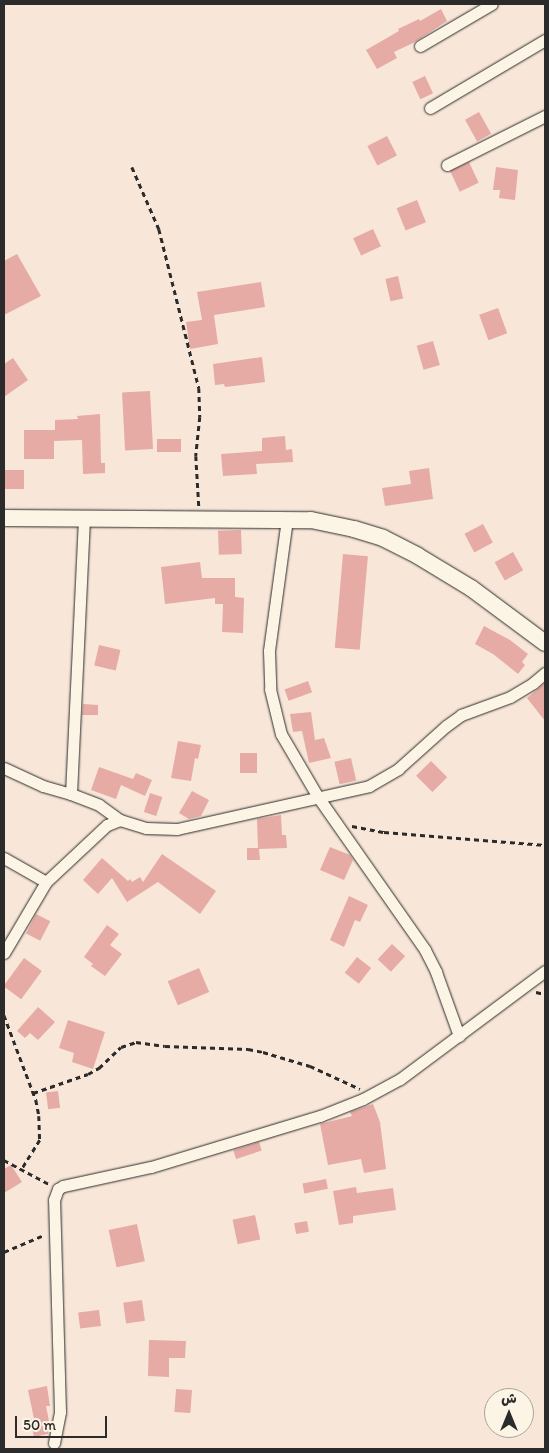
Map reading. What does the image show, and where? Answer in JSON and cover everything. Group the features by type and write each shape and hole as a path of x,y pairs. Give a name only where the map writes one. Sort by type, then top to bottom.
{"street":[{"path":"420,46 492,4"},
{"path":"430,108 545,40"},
{"path":"447,165 545,116"},
{"path":"4,518 310,520 383,538 418,556 471,588 545,643"},
{"path":"71,794 84,519"},
{"path":"287,520 269,651 270,690 281,734 318,797 425,950 436,972 459,1036"},
{"path":"4,768 43,786 71,794 98,805 120,820 146,828 178,829 369,786 385,778 461,716 510,697 534,683 545,672"},
{"path":"4,953 46,882 107,825 120,820"},
{"path":"4,858 46,882"},
{"path":"54,1443 60,1412 54,1231 54,1200 58,1189 63,1186 151,1167 320,1116 372,1094 400,1079 545,970"}],"path":[{"path":"132,167 159,230 199,388 200,417 196,456 200,519"},
{"path":"336,822 384,832 545,845"},
{"path":"4,1015 33,1093 39,1116 40,1140 22,1169"},
{"path":"33,1093 93,1071 121,1047 136,1042 165,1046 248,1049 263,1052 310,1066 372,1094"},
{"path":"4,1160 58,1189"},
{"path":"4,1252 54,1231"}],"building":[{"path":"441,9 447,21 413,43 394,52 397,58 377,69 366,50 399,31 398,29 419,19 420,21"},
{"path":"425,76 433,93 420,99 412,82"},
{"path":"479,112 491,134 477,142 465,120"},
{"path":"387,136 397,156 377,166 367,146"},
{"path":"469,162 479,183 460,192 450,171"},
{"path":"496,167 518,170 515,200 499,198 500,190 493,190"},
{"path":"417,200 426,222 406,230 397,208"},
{"path":"373,229 381,246 361,256 353,238"},
{"path":"17,254 41,296 4,315 4,261"},
{"path":"398,276 403,298 391,301 385,279"},
{"path":"261,282 265,307 214,315 218,344 190,349 186,322 202,320 197,292"},
{"path":"498,308 507,333 488,340 479,315"},
{"path":"433,341 440,365 424,370 417,346"},
{"path":"262,357 265,382 225,387 224,384 215,385 213,364"},
{"path":"13,358 28,380 4,397 4,364"},
{"path":"150,391 153,449 125,450 122,392"},
{"path":"100,414 101,463 105,463 105,473 83,474 82,440 54,441 54,459 24,459 24,430 55,430 55,420 78,419 77,416"},
{"path":"285,436 286,450 292,449 293,462 256,464 257,474 223,476 221,454 262,451 262,438"},
{"path":"157,439 181,439 181,452 157,452"},
{"path":"429,468 433,499 385,506 382,488 411,484 409,471"},
{"path":"5,470 24,470 24,489 5,489"},
{"path":"483,524 493,543 474,552 464,534"},
{"path":"241,530 242,554 219,555 218,531"},
{"path":"513,552 523,570 505,581 495,562"},
{"path":"343,554 368,556 360,650 335,648"},
{"path":"200,562 202,578 235,578 235,597 244,598 243,633 222,632 223,604 215,604 215,598 165,604 161,567"},
{"path":"484,626 510,640 528,654 522,662 525,665 518,674 493,654 475,644"},
{"path":"99,645 120,650 116,670 94,665"},
{"path":"308,681 312,692 289,701 285,690"},
{"path":"545,683 545,721 527,698"},
{"path":"83,704 98,705 98,715 82,715"},
{"path":"311,712 315,740 324,738 331,758 309,763 302,731 293,732 290,714"},
{"path":"178,741 201,745 198,759 195,758 191,781 171,778"},
{"path":"240,753 257,753 257,773 240,773"},
{"path":"351,758 356,780 340,784 334,762"},
{"path":"431,761 447,777 432,792 416,776"},
{"path":"99,767 133,779 136,773 152,780 145,796 121,785 116,799 91,790"},
{"path":"192,791 209,800 201,816 189,819 179,813"},
{"path":"150,793 162,797 156,816 144,812"},
{"path":"281,815 282,835 286,835 287,848 259,849 260,860 247,860 247,848 258,848 257,819"},
{"path":"330,847 350,855 353,860 344,880 320,870"},
{"path":"162,854 216,891 200,914 158,882 127,902 112,878 98,894 83,880 102,858 128,881 130,879 132,882 140,877 143,882"},
{"path":"349,896 368,905 360,922 355,920 344,947 330,940"},
{"path":"36,914 50,921 40,941 26,934"},
{"path":"107,925 119,934 110,945 122,954 105,976 91,966 93,964 84,957"},
{"path":"392,944 405,956 391,972 378,959"},
{"path":"357,957 371,968 359,984 345,973"},
{"path":"24,958 42,971 21,999 4,986"},
{"path":"199,968 209,992 178,1005 168,981"},
{"path":"38,1007 55,1022 38,1040 30,1033 25,1038 17,1031"},
{"path":"68,1020 105,1032 93,1069 72,1062 74,1053 59,1048"},
{"path":"58,1091 60,1108 48,1109 46,1092"},
{"path":"373,1104 380,1122 386,1169 364,1173 361,1159 328,1165 320,1124 352,1116 350,1112"},
{"path":"259,1142 262,1151 236,1159 233,1150"},
{"path":"11,1165 22,1182 4,1193 4,1169"},
{"path":"326,1179 328,1189 304,1193 302,1184"},
{"path":"356,1187 357,1193 393,1188 396,1210 353,1216 353,1223 339,1225 333,1191"},
{"path":"255,1215 260,1239 238,1244 233,1220"},
{"path":"307,1221 309,1232 296,1234 294,1223"},
{"path":"137,1224 145,1261 117,1267 109,1230"},
{"path":"142,1300 145,1321 126,1323 123,1303"},
{"path":"99,1310 101,1326 80,1328 78,1313"},
{"path":"149,1340 186,1341 185,1358 169,1358 169,1377 148,1376"},
{"path":"47,1386 50,1406 46,1406 50,1426 48,1434 34,1437 30,1419 34,1419 28,1390"},
{"path":"176,1389 192,1390 190,1413 174,1412"}]}
